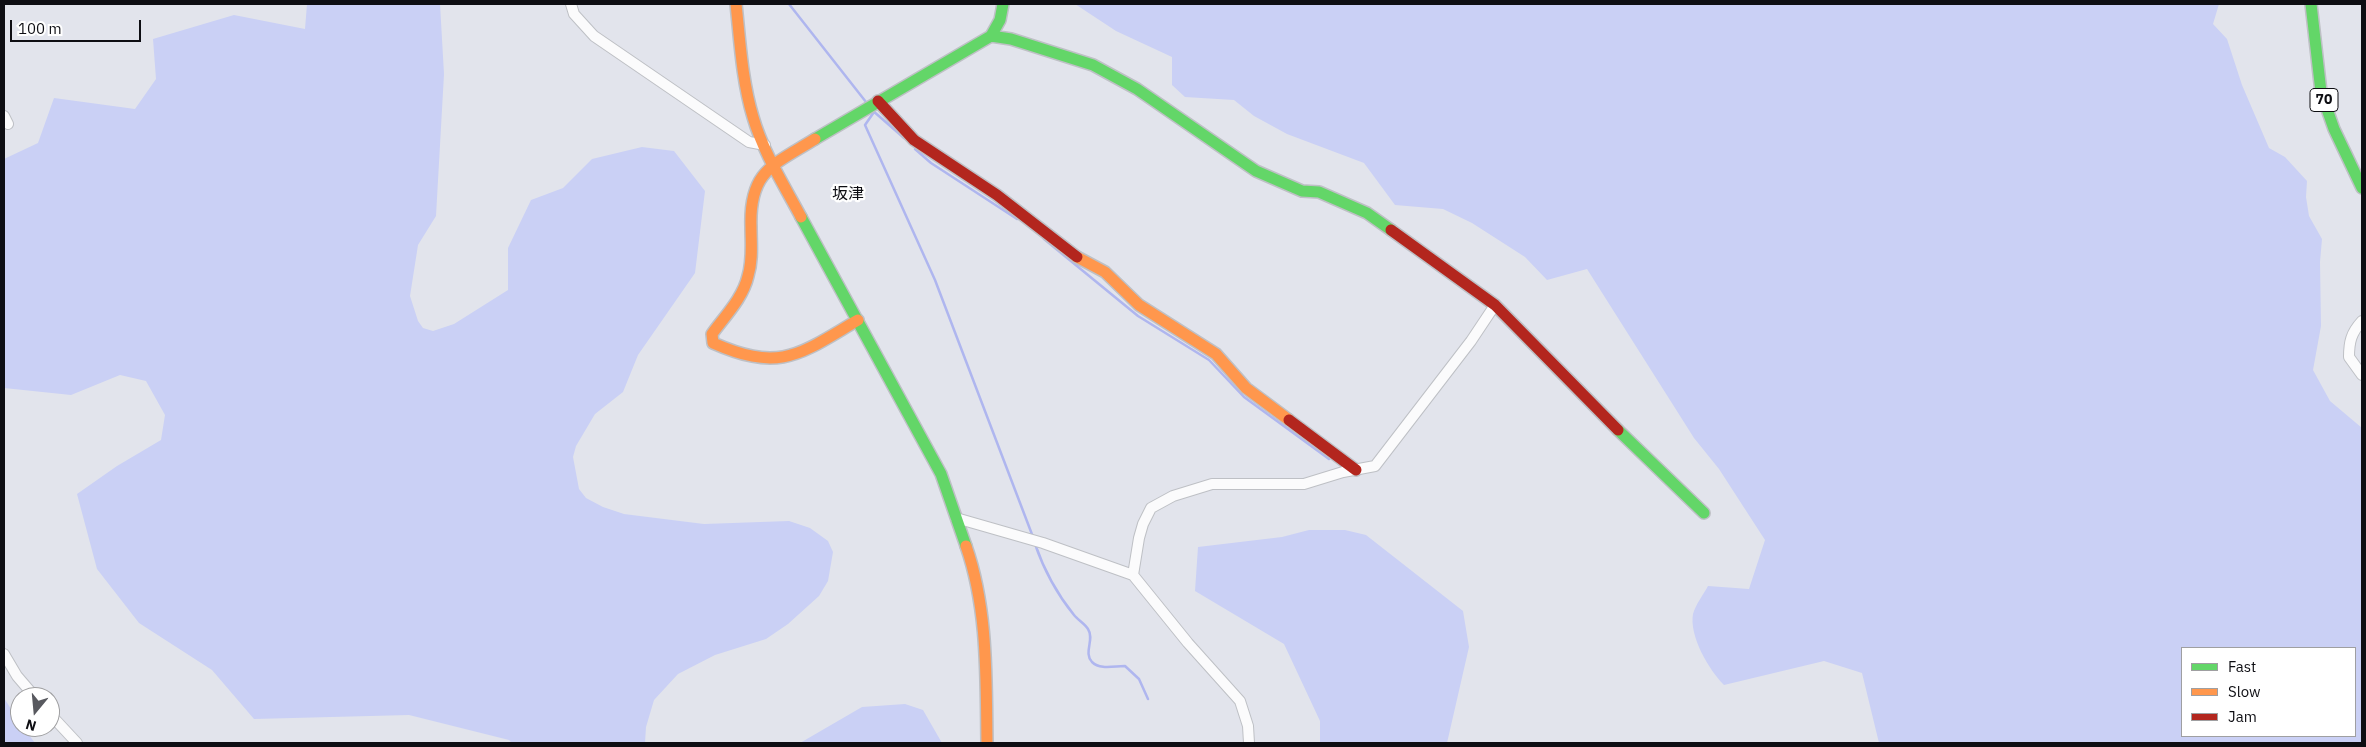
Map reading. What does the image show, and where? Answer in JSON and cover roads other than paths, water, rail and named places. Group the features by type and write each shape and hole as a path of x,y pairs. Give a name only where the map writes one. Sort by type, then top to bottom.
{"street":[{"path":"571,4 574,14 594,36 741,137 749,142 765,145"},
{"path":"736,4 745,79 753,118 773,165 941,474 969,555 981,611 986,660 987,743"},
{"path":"858,320 794,355 772,359 728,350 713,343 712,334 743,293 750,269 752,190 765,170 872,104 991,36 1000,20 1003,4"},
{"name":"70","path":"2311,4 2313,44 2322,94 2341,146 2362,188"},
{"path":"991,36 1093,64 1137,89 1256,171 1302,191 1319,192 1367,213 1495,305 1612,424 1704,513"},
{"path":"872,104 914,140 997,195 1079,258 1105,272 1139,304 1216,354 1246,388 1356,470"},
{"path":"1133,575 1139,538 1151,508 1173,496 1212,484 1304,484 1375,466 1495,305"},
{"path":"2362,321 2355,328 2349,340 2348,357 2362,374"},
{"path":"956,518 1030,539 1133,575 1188,643 1240,701 1248,726 1249,743"},
{"path":"4,654 17,676 26,687"},
{"path":"60,725 77,743"}],"waterway":[{"path":"789,4 866,102"},
{"path":"872,110 904,138"},
{"path":"874,112 865,125 935,280 1033,537"},
{"path":"915,149 931,163 1017,219"},
{"path":"1044,239 1138,316 1209,360 1244,397 1329,459"},
{"path":"1035,544 1042,563 1057,590 1074,615 1085,625 1090,633 1089,654 1092,662 1103,667 1125,666 1139,679 1148,699"}],"district":[{"name":"坂津","path":"848,194"}]}
